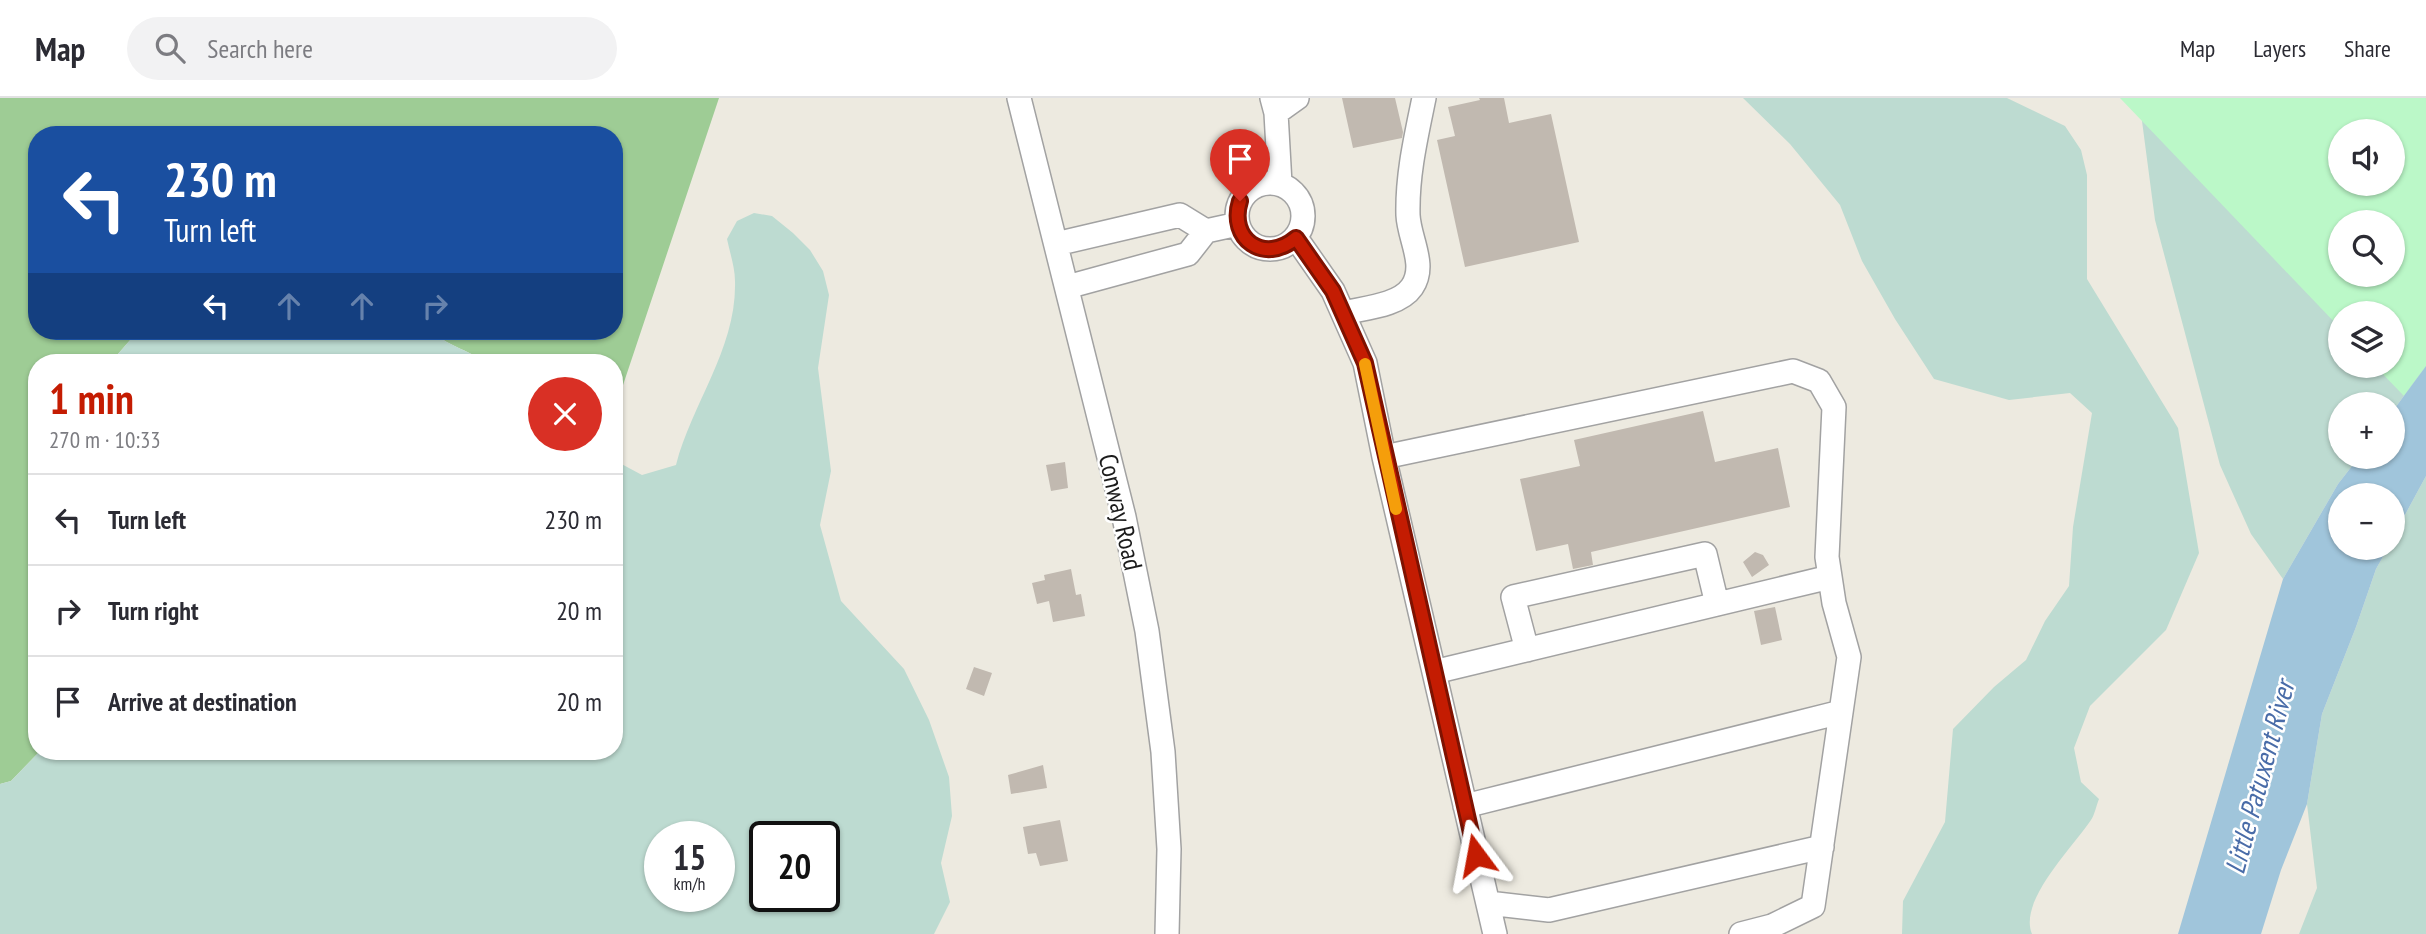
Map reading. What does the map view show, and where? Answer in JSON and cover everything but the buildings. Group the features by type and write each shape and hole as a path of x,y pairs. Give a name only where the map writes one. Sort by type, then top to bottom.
{"street":[{"name":"Conway Road","path":"1019,98 1124,517 1147,631 1163,752 1168,835 1167,934"},
{"path":"1280,184 1274,105 1297,98"},
{"path":"1343,313 1395,300 1411,289 1419,271 1408,218 1409,169 1424,98"},
{"path":"1280,184 1290,189 1303,208 1301,229 1296,238 1278,249 1268,250 1248,242 1238,224 1237,212 1247,191 1257,185 1280,184"},
{"path":"1056,244 1180,215 1206,231"},
{"path":"1067,287 1188,254 1206,231 1238,224"},
{"path":"1296,238 1333,291 1365,363 1384,457 1495,934"},
{"path":"1384,457 1793,371 1819,381 1834,407 1827,557 1833,603 1849,657 1813,906 1772,926 1741,934"},
{"path":"1527,650 1513,597 1705,554 1717,604"},
{"path":"1434,672 1830,577"},
{"path":"1465,806 1841,712"},
{"path":"1488,903 1549,910 1822,847"}],"green space":[{"path":"0,98 719,98 623,385 623,354 471,354 444,340 623,340 623,126 28,126 28,340 130,340 118,354 28,354 28,760 31,760 11,781 0,784"},
{"path":"2120,98 2426,98 2426,366 2405,395 2405,392 2400,392 2387,378 2405,378 2405,301 2328,301 2328,315"}],"shaded area":[{"path":"1743,98 2007,98 2065,126 2081,150 2087,175 2087,279 2178,428 2199,553 2166,630 2090,706 2074,748 2081,782 2099,799 2091,820 2040,891 2030,921 2032,934 1902,934 1903,901 1945,822 1953,729 1994,687 2026,660 2045,621 2069,586 2073,527 2092,413 2070,393 2009,400 1934,379 1862,261 1840,205 1790,144"},
{"path":"2426,98 2426,366 2405,394 2405,392 2328,392 2328,469 2350,469 2339,483 2328,483 2328,501 2283,579 2251,534 2220,465 2155,220 2142,121"},
{"path":"754,213 772,216 793,233 810,250 823,271 829,295 818,368 831,471 820,525 841,601 904,669 929,720 949,777 952,816 941,863 950,902 934,934 0,934 0,784 11,781 31,760 623,760 623,465 642,475 676,465 729,329 734,306 733,266 727,239 737,221"},
{"path":"130,340 444,340 471,354 118,354"},
{"path":"2426,476 2426,934 2299,934 2317,888 2307,804 2322,714 2376,569 2381,560 2405,560 2405,515"}],"water":[{"path":"2426,366 2426,476 2405,515 2405,483 2339,483 2350,469 2405,469 2405,394"},
{"name":"Little Patuxent River","path":"2328,501 2328,560 2381,560 2322,714 2307,804 2281,870 2261,934 2178,934 2283,579"}],"slow traffic":[{"path":"1365,364 1396,509"}],"route":[{"path":"1240,201 1238,224 1248,242 1268,250 1288,245 1296,238 1333,291 1365,363 1384,457 1476,855"}]}
